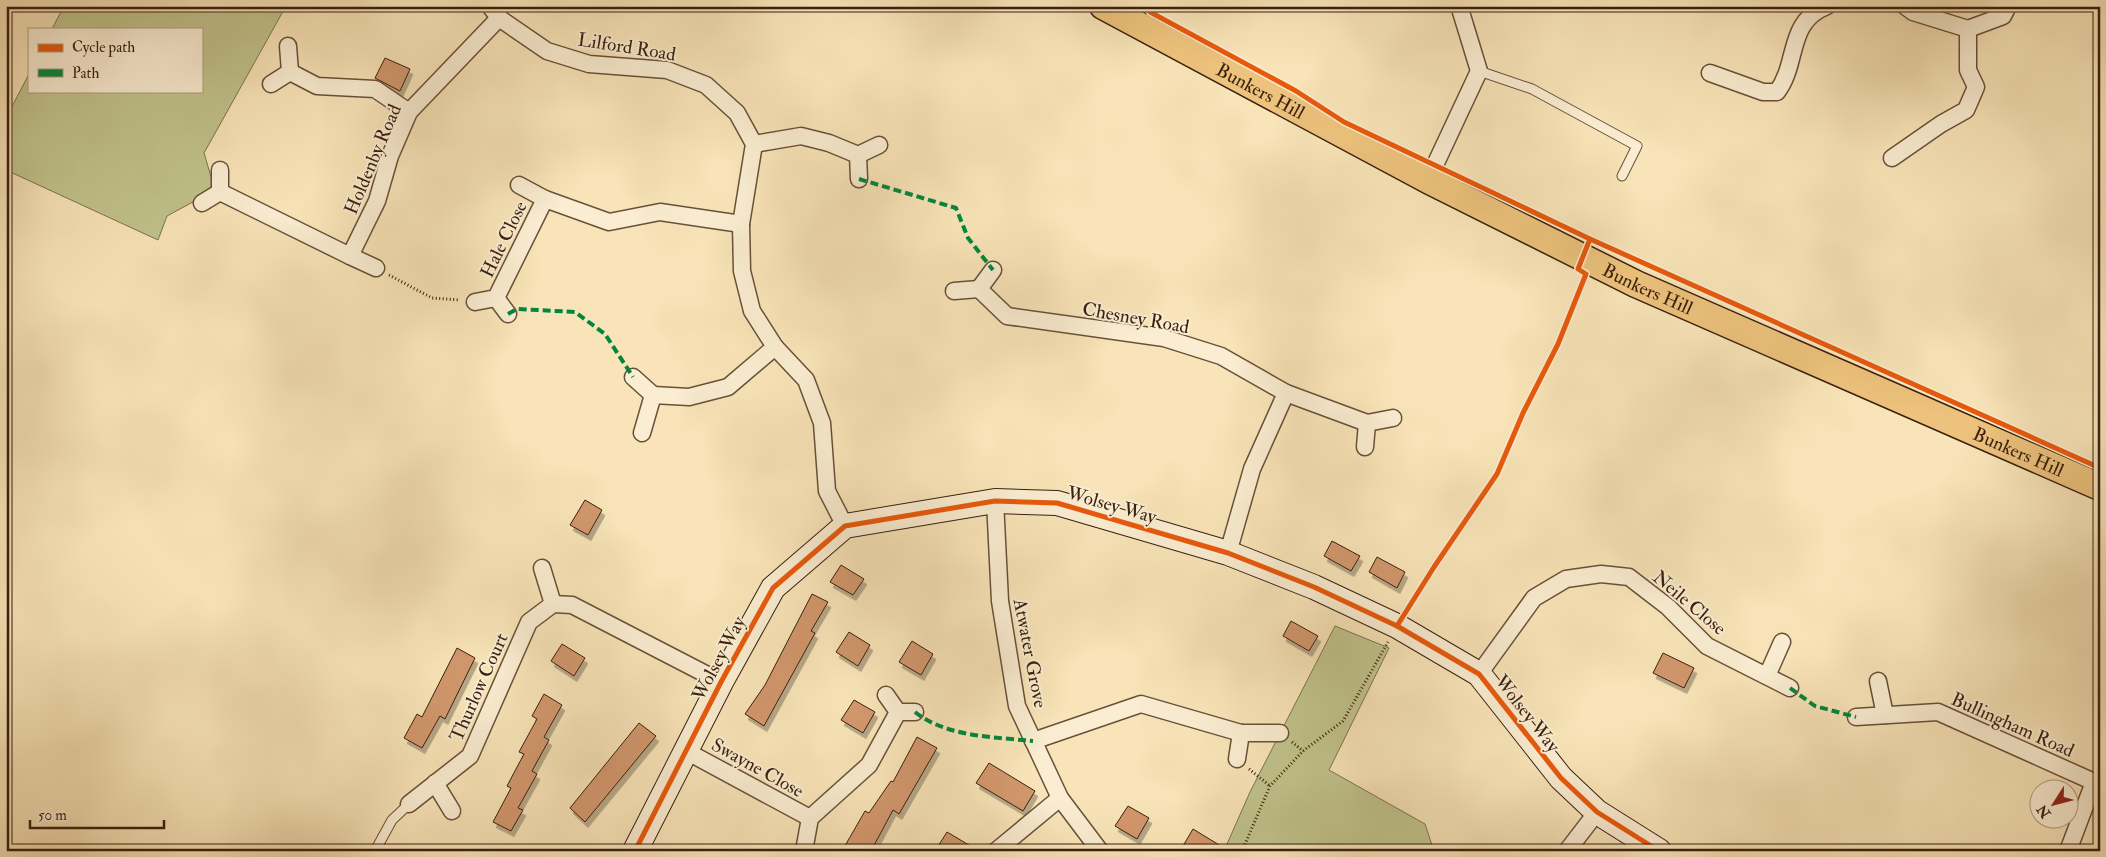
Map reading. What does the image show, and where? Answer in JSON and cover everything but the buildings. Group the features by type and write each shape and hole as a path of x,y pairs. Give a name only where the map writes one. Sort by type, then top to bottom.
{"main road":[{"name":"Bunkers Hill","path":"1103,6 1428,180 1636,284 2100,487"}],"street":[{"path":"1428,180 1479,71 1461,12 1462,6"},
{"path":"1710,73 1763,92 1777,92 1786,80 1798,32 1813,12 1826,6"},
{"path":"1905,6 1913,12 1968,29 2004,16 2008,6"},
{"name":"Holdenby Road","path":"350,256 377,201 390,156 409,112 494,12"},
{"name":"Lilford Road","path":"494,12 547,51 589,64 667,70 706,85 737,112 754,144"},
{"path":"1892,158 1941,124 1966,110 1976,87 1968,70 1968,29"},
{"path":"288,46 290,72"},
{"path":"290,72 318,86 375,89 409,112"},
{"path":"271,84 290,72"},
{"path":"845,526 827,491 822,423 806,380 775,347 752,310 742,271 741,224 754,144 801,136 829,143 858,155 879,145"},
{"path":"858,155 858,179"},
{"path":"220,170 220,192"},
{"name":"Hale Close","path":"519,185 546,199 609,222 660,212 741,224"},
{"path":"220,192 376,268"},
{"path":"202,204 220,192"},
{"name":"Hale Close","path":"496,298 546,199"},
{"path":"954,291 979,289 993,270"},
{"name":"Chesney Road","path":"979,289 1007,316 1164,338 1221,356 1286,393 1367,423"},
{"name":"Hale Close","path":"475,302 496,298"},
{"name":"Hale Close","path":"496,298 508,314"},
{"path":"633,377 654,396 689,397 728,387 775,347"},
{"path":"1228,554 1252,469 1286,393"},
{"path":"642,433 654,396"},
{"path":"1365,447 1367,423 1393,418"},
{"name":"Wolsey Way","path":"635,851 721,682 773,588 845,526 995,501 1057,503 1228,554 1314,587 1397,626 1479,674 1561,778 1597,812 1659,851"},
{"name":"Atwater Grove","path":"995,501 1003,620 1017,706 1060,798 1100,851"},
{"path":"542,568 553,604 572,605 721,682"},
{"name":"Neile Close","path":"1479,674 1534,598 1566,580 1601,574 1629,578 1668,607 1707,646 1790,688"},
{"name":"Thurlow Court","path":"409,804 470,756 529,622 553,604"},
{"path":"1766,676 1782,642"},
{"path":"1878,681 1885,715"},
{"path":"886,695 898,712 915,712"},
{"path":"1033,741 1141,704 1241,733 1280,733"},
{"name":"Swayne Close","path":"804,851 810,818 869,764 898,712"},
{"name":"Bullingham Road","path":"1856,717 1938,712 2097,783 2068,851"},
{"path":"1237,759 1241,733"},
{"name":"Swayne Close","path":"686,751 810,818"},
{"path":"435,783 452,811"},
{"path":"996,851 1060,798"},
{"path":"1567,851 1597,812"}],"lane":[{"path":"1479,71 1532,88 1637,146 1622,176"},
{"path":"375,851 392,820 409,804"}],"path":[{"path":"376,268 432,298 475,302"},
{"path":"1242,851 1270,786 1303,751 1343,721 1397,626"},
{"path":"1237,759 1270,786"}],"green space":[{"path":"64,6 286,6 204,153 215,190 167,216 158,240 6,170 6,118 28,76 28,92 202,92 202,28 53,28"},
{"path":"1335,626 1389,648 1329,770 1425,824 1434,851 1224,851 1250,792"}],"marked path":[{"path":"859,179 956,208 968,238 993,270"},
{"path":"508,314 517,309 575,312 605,334 633,377"},
{"path":"1790,688 1815,706 1856,717"},
{"path":"915,712 941,727 956,731 987,737 1033,741"}],"cycle path":[{"path":"1145,6 1150,12 1296,91 1344,122 1590,239 2100,468"},
{"path":"1397,626 1434,567 1497,474 1523,413 1558,344 1586,274 1578,269 1590,239"},
{"path":"635,851 721,682 773,588 845,526 995,501 1057,503 1228,553 1314,587 1397,626 1479,674 1561,778 1597,812 1659,851"}]}
